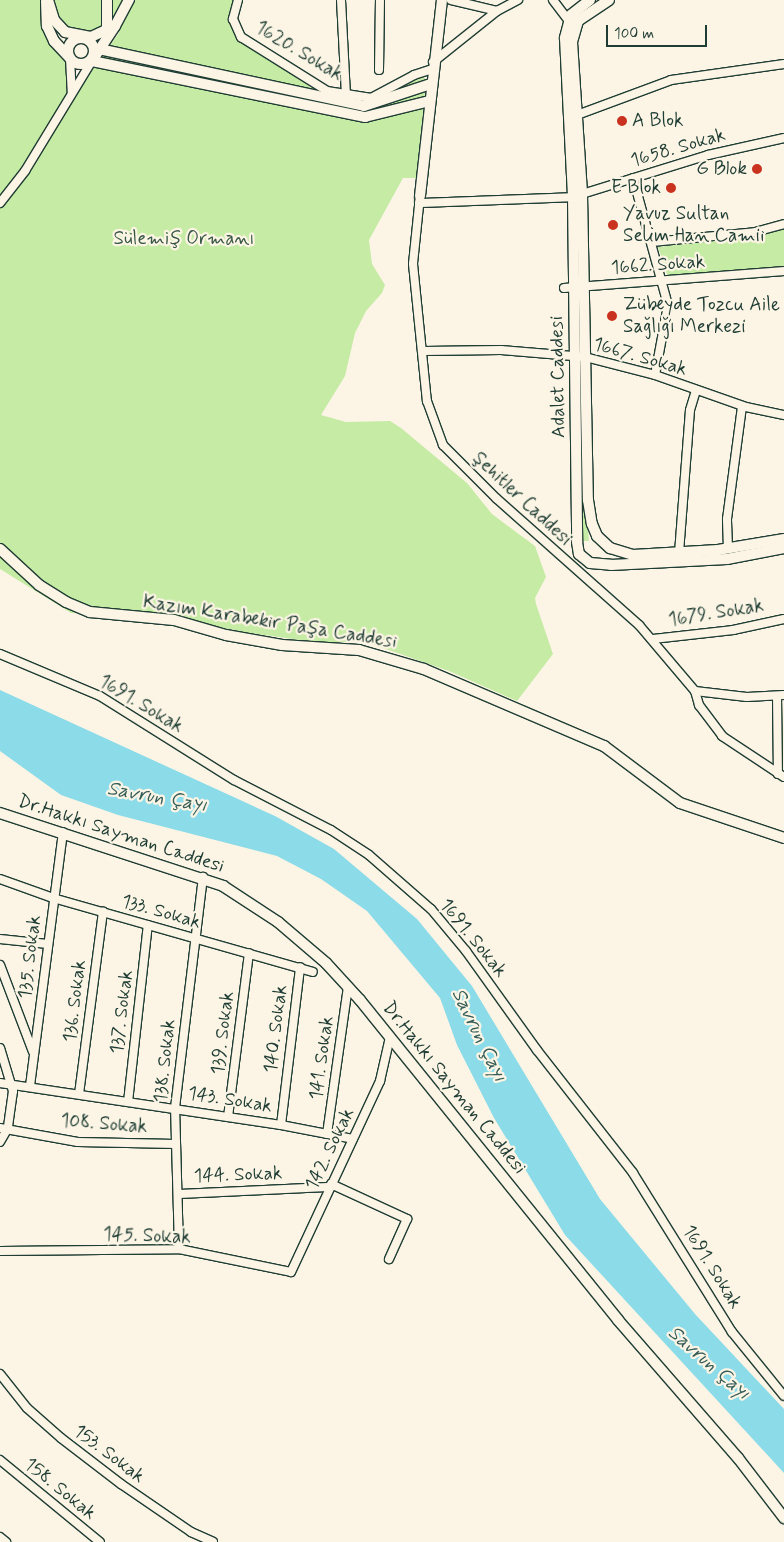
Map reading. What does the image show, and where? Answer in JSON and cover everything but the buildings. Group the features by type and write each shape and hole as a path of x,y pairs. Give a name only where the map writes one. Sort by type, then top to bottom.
{"street":[{"path":"47,0 54,20 60,30 84,38 95,48 92,61"},
{"path":"47,0 47,26 54,41 70,58 80,64 92,61 365,117 429,101"},
{"path":"107,0 111,29"},
{"path":"0,203 25,171 129,0"},
{"name":"1620. Sokak","path":"238,0 233,19 241,37 315,84 346,96 371,98 432,66 497,11 518,0"},
{"path":"341,0 346,96"},
{"path":"379,70 380,0"},
{"path":"420,199 430,84 442,0"},
{"path":"450,0 497,11"},
{"path":"553,0 568,20"},
{"path":"578,195 565,46 568,20 576,10 590,0"},
{"path":"609,0 582,17 574,30 578,195 574,287 580,356 588,507 595,532 610,548 625,554 679,553 728,549 784,539"},
{"path":"72,92 70,44 111,29"},
{"path":"99,50 364,106 430,84"},
{"path":"577,115 671,80 784,64"},
{"name":"1658. Sokak","path":"420,199 578,195 708,155 784,138"},
{"path":"633,178 664,281 667,319 655,375"},
{"name":"Şehitler Caddesi","path":"420,199 413,264 424,351 429,412 450,454 653,639 695,691 699,705 722,736 781,776"},
{"path":"652,242 755,232 784,224"},
{"name":"1662. Sokak","path":"574,287 784,271"},
{"name":"1667. Sokak","path":"424,351 501,350 580,356 655,375 742,406 784,415"},
{"name":"Adalet Caddesi","path":"580,356 577,542 583,559 598,565 682,563 727,559 784,548"},
{"path":"679,553 690,410 696,390"},
{"path":"728,549 726,519 742,406"},
{"name":"Kazım Karabekir Paşa Caddesi","path":"0,549 47,590 90,612 174,620 226,635 282,645 359,650 424,669 604,746 680,803 784,838"},
{"name":"1679. Sokak","path":"653,639 741,629 784,618"},
{"name":"1691. Sokak","path":"0,654 100,696 234,780 331,830 369,855 424,903 470,957 542,1056 633,1173 732,1332 784,1396"},
{"path":"695,691 747,698 780,696 781,776"},
{"name":"Dr.Hakkı Sayman Caddesi","path":"0,813 203,877 237,893 278,922 348,986 612,1312 738,1458 784,1518"},
{"name":"135. Sokak","path":"30,1086 63,832"},
{"path":"770,834 784,832"},
{"name":"138. Sokak","path":"179,1250 175,1108 203,877"},
{"name":"133. Sokak","path":"0,879 53,898 313,972"},
{"name":"136. Sokak","path":"79,1094 103,912"},
{"name":"137. Sokak","path":"128,1102 148,925"},
{"path":"0,939 48,944"},
{"name":"139. Sokak","path":"228,1116 250,953"},
{"path":"0,965 34,1055"},
{"name":"140. Sokak","path":"281,1125 300,967"},
{"name":"141. Sokak","path":"327,1134 348,986"},
{"name":"142. Sokak","path":"291,1272 380,1081 390,1038"},
{"path":"0,1048 13,1083 13,1101 0,1142"},
{"name":"143. Sokak","path":"0,1083 13,1083 228,1116 352,1139"},
{"name":"108. Sokak","path":"4,1128 78,1142 176,1144"},
{"name":"144. Sokak","path":"178,1194 330,1186 407,1219 389,1259"},
{"name":"145. Sokak","path":"0,1251 179,1250 291,1272"},
{"name":"153. Sokak","path":"0,1374 27,1408 61,1438 137,1495 191,1532 213,1542"},
{"name":"158. Sokak","path":"0,1460 100,1542"},
{"path":"0,1537 6,1542"}],"green space":[{"name":"Sülemiş Ormanı","path":"0,0 234,0 231,24 238,39 318,92 360,103 387,94 421,76 426,79 417,178 403,178 369,240 372,264 385,285 382,293 366,311 355,333 345,376 321,415 346,422 390,421 467,483 492,514 535,546 546,577 535,598 536,604 553,654 517,701 449,671 363,641 321,643 243,632 165,615 71,613 0,569","holes":["58,21 69,28 95,31 111,22 119,33 79,87 68,81 65,58 47,34"]},
{"path":"784,228 784,266 668,277 658,247 752,237"},
{"path":"579,376 581,376 583,483 589,541 582,541"}],"water":[{"name":"Savrun Çayı","path":"0,690 275,816 334,849 417,919 472,986 600,1199 695,1314 784,1409 784,1473 565,1235 494,1118 457,1045 440,998 367,911 321,879 277,856 118,815 61,795 0,751"}],"place":[{"name":"A Blok","path":"622,121"},
{"name":"G Blok","path":"757,169"},
{"name":"E Blok","path":"671,188"},
{"name":"Yavuz Sultan Selim Han Camii","path":"613,225"},
{"name":"Zübeyde Tozcu Aile Sağlığı Merkezi","path":"612,316"}]}
